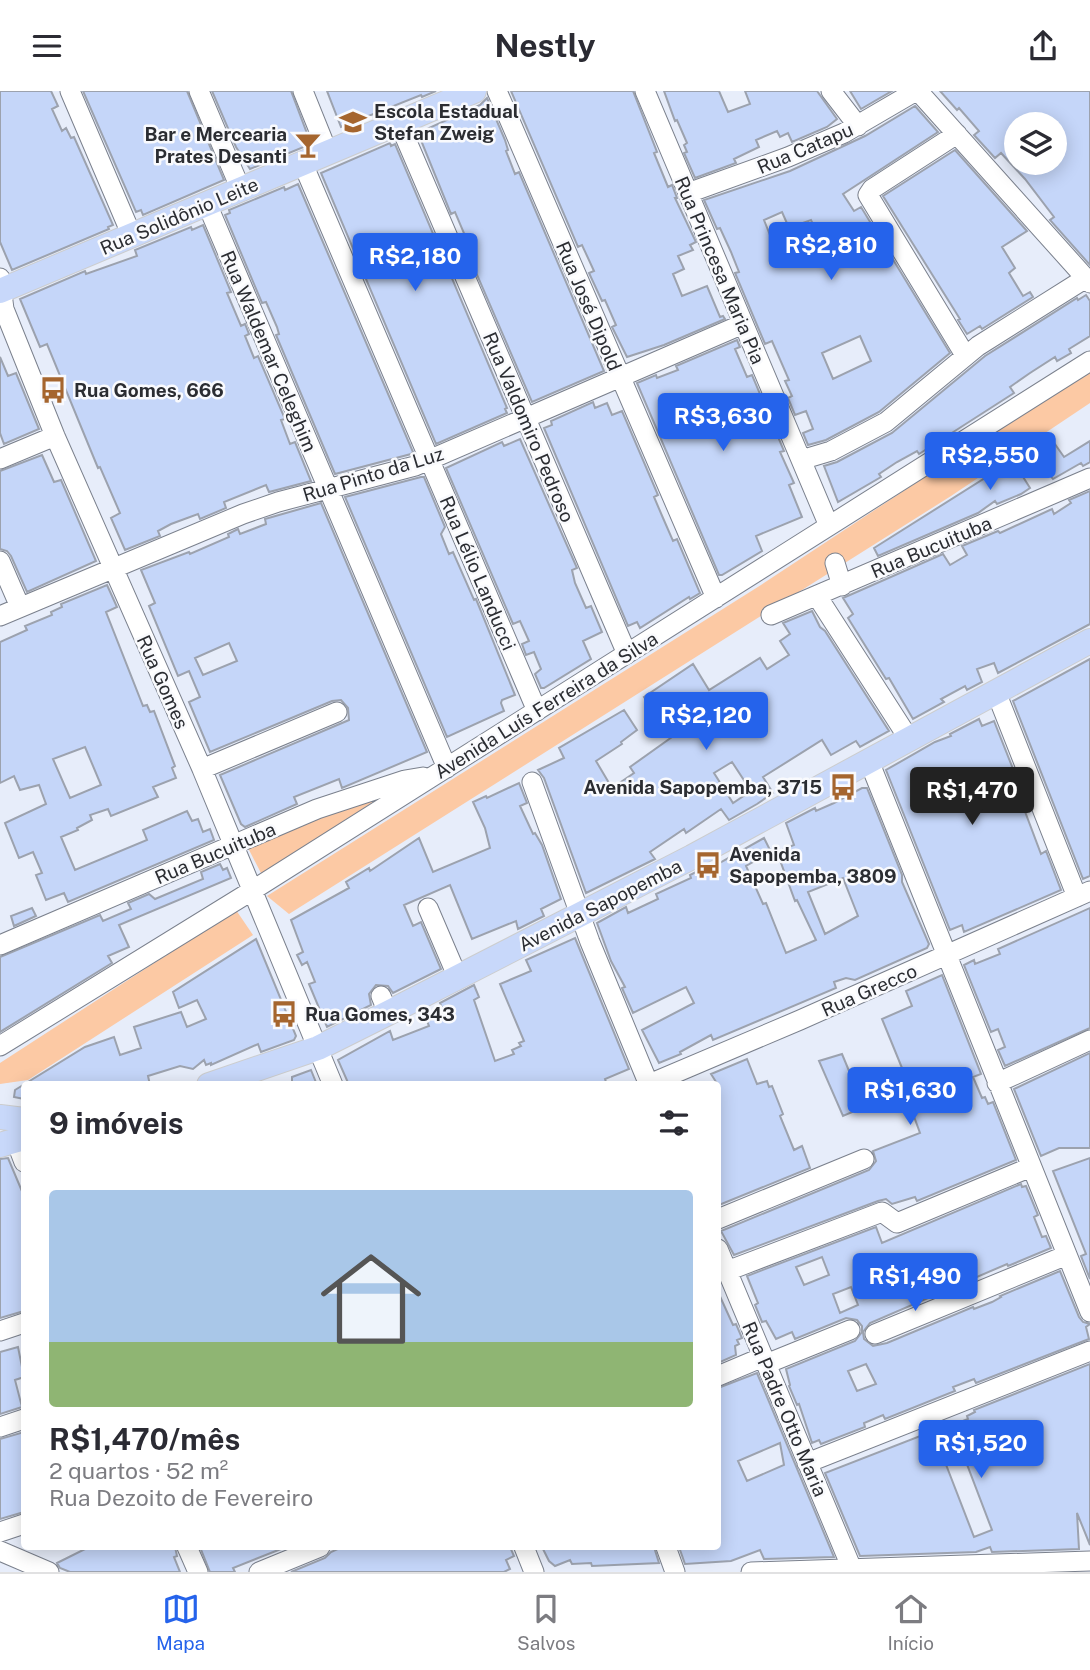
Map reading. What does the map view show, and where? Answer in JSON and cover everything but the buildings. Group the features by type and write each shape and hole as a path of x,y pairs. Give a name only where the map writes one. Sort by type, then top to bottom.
{"main road":[{"name":"Rua Solidônio Leite","path":"0,291 474,91"},
{"name":"Avenida Sapopemba","path":"221,1081 318,1048 385,1005 458,978 703,851 1090,641"},
{"path":"0,1117 18,1141"}],"street":[{"path":"70,91 132,236"},
{"path":"200,91 241,190"},
{"path":"303,91 328,153"},
{"name":"Rua José Dipold","path":"497,91 716,598"},
{"name":"Rua Princesa Maria Pia","path":"645,91 829,526"},
{"path":"831,91 858,126"},
{"path":"801,460 831,451 886,422 965,355 1088,281 917,91"},
{"name":"Rua Catapu","path":"688,193 788,157 858,126 917,91"},
{"name":"Rua Valdomiro Pedroso","path":"399,123 627,654"},
{"path":"957,134 872,189 868,195 965,355"},
{"name":"Rua Lélio Landucci","path":"303,164 537,711"},
{"name":"Rua Waldemar Celeghim","path":"207,204 328,490 441,772"},
{"name":"Rua Gomes","path":"0,278 4,309 55,436 202,769 331,1081"},
{"name":"Rua Pinto da Luz","path":"0,616 243,514 429,460 743,324"},
{"name":"Avenida Luís Ferreira da Silva","path":"0,1046 441,772 1090,361"},
{"path":"0,459 55,436"},
{"name":"Rua Bucuituba","path":"771,615 1090,478"},
{"path":"0,561 20,607"},
{"path":"835,563 842,586"},
{"path":"817,596 909,739"},
{"path":"996,692 1084,894"},
{"path":"202,769 337,712"},
{"path":"869,761 1090,1312"},
{"name":"Rua Bucuituba","path":"0,945 317,809 405,780 441,772"},
{"path":"532,782 590,942 647,1081"},
{"name":"Rua Grecco","path":"658,1081 1084,894"},
{"path":"428,908 458,978"},
{"path":"997,1083 1090,1040"},
{"path":"721,1218 864,1159"},
{"path":"727,1271 882,1212 897,1223 1031,1167"},
{"path":"875,1333 1067,1255"},
{"name":"Rua Padre Otto Maria","path":"721,1256 852,1569"},
{"path":"0,1331 21,1324"},
{"path":"721,1375 850,1330"},
{"path":"807,1463 1090,1351"},
{"path":"0,1427 21,1420"},
{"path":"0,1532 21,1525"},
{"path":"188,1550 198,1572"},
{"path":"259,1572 311,1550"},
{"path":"525,1550 534,1572"},
{"path":"667,1550 676,1572"},
{"path":"0,1551 28,1567 49,1572"},
{"path":"751,1572 1001,1569 1090,1561"}],"shaded area":[{"path":"1090,368 1090,403 951,496 289,914 267,896 761,585"},
{"path":"374,791 378,798 376,800 262,875 246,844"},
{"path":"236,910 253,935 28,1080 0,1084 0,1063"}],"place":[{"name":"Escola Estadual Stefan Zweig","path":"353,122"},
{"name":"Bar e Mercearia Prates Desanti","path":"308,145"},
{"name":"Rua Gomes, 666","path":"53,390"},
{"name":"Avenida Sapopemba, 3715","path":"843,787"},
{"name":"Avenida Sapopemba, 3809","path":"708,865"},
{"name":"Rua Gomes, 343","path":"284,1014"}]}
